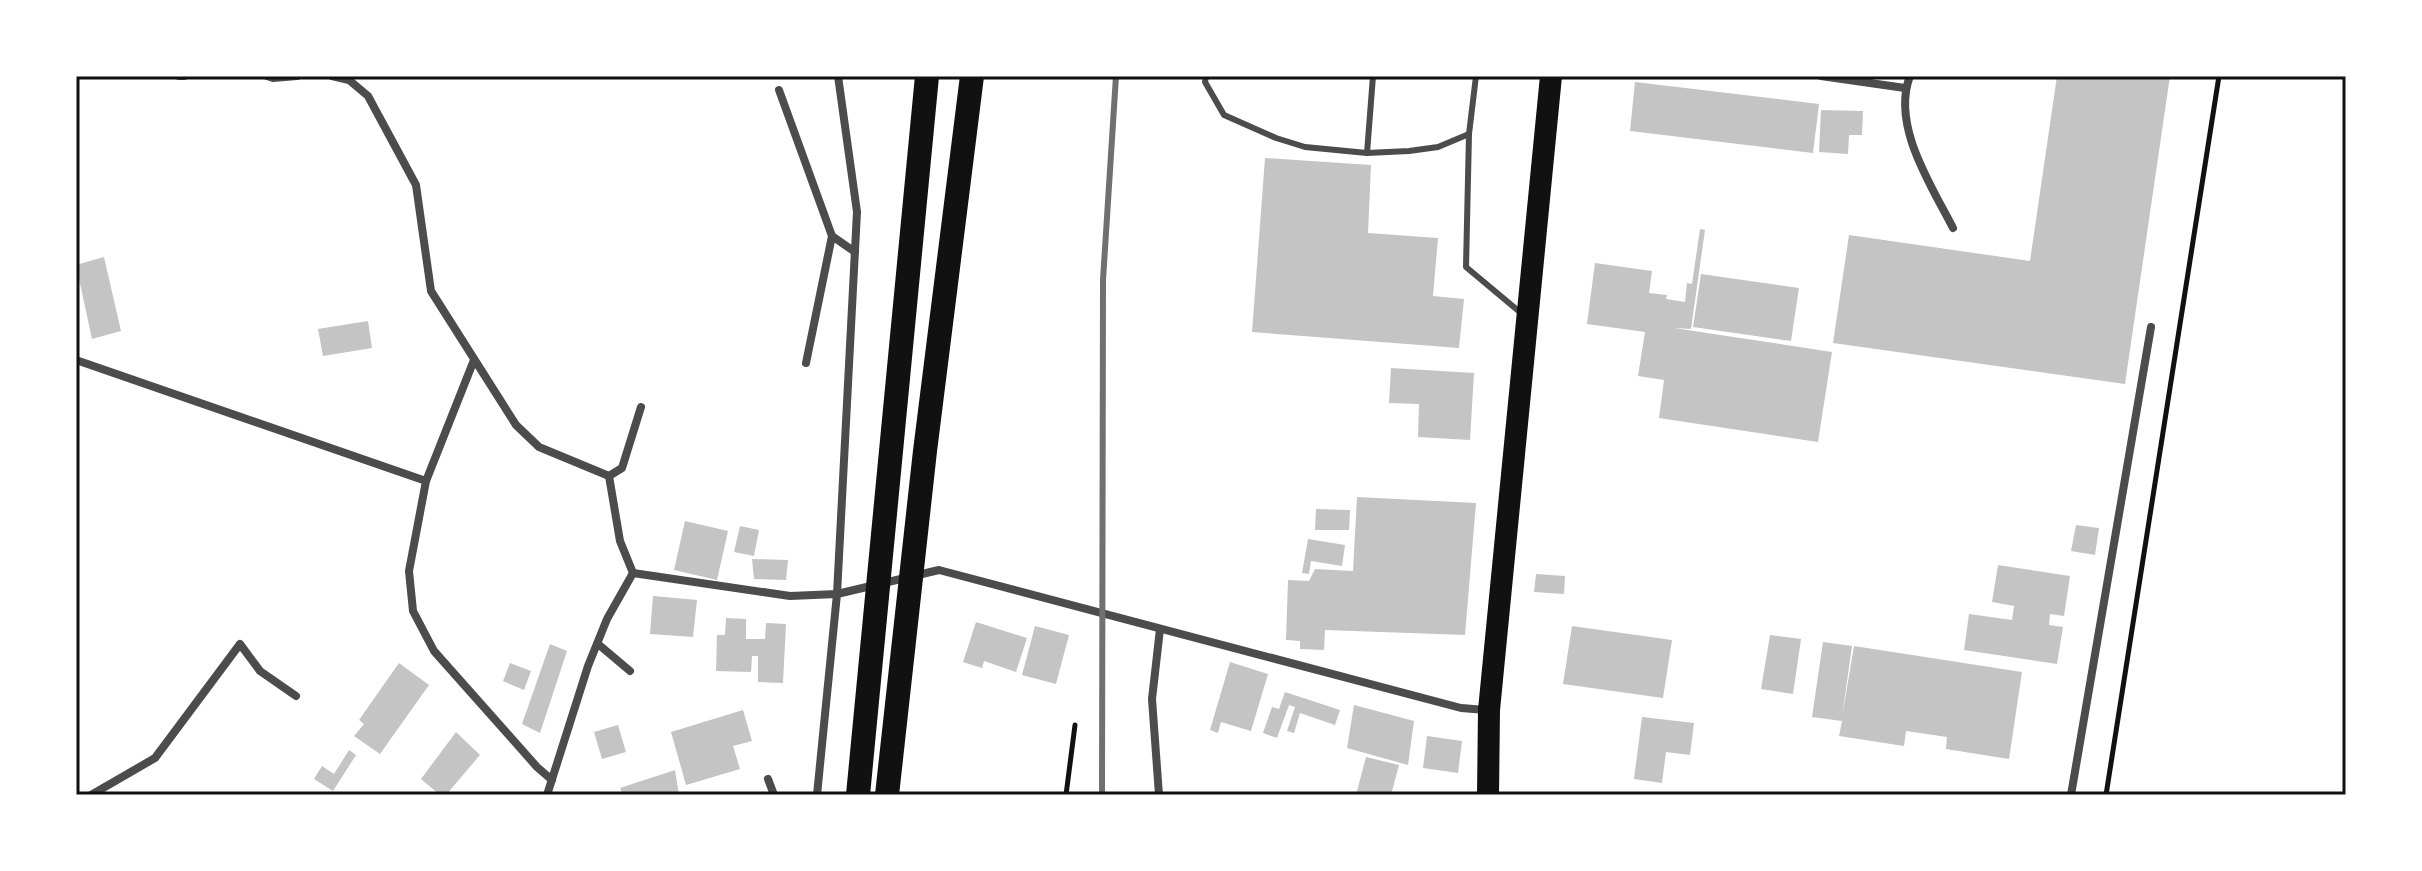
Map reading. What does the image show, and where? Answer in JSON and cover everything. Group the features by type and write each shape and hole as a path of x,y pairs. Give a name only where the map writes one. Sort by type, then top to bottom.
{"highway":[{"path":"858,795 927,76"},
{"path":"887,795 925,451 972,76"},
{"path":"1488,795 1489,710 1551,76"}],"street":[{"path":"267,76 297,76"},
{"path":"332,76 349,80 368,96 416,185 431,291 516,425 539,447 609,476"},
{"path":"817,795 837,594 857,212 838,76"},
{"path":"1821,76 1905,88"},
{"path":"1910,76 1905,88 1909,140 1953,228"},
{"path":"779,90 832,236 806,363"},
{"path":"832,236 855,252"},
{"path":"2071,795 2151,327"},
{"path":"76,360 426,481"},
{"path":"474,360 426,481 409,571 413,611 434,651 552,780"},
{"path":"609,476 622,468 641,407"},
{"path":"609,476 620,541 633,573"},
{"path":"633,573 790,596 837,594 939,570 1461,708 1489,710"},
{"path":"547,795 607,619 633,573"},
{"path":"1159,795 1152,699 1160,629"},
{"path":"91,795 155,758 240,644 260,671 296,696"},
{"path":"598,644 630,671"},
{"path":"768,779 774,795"}],"lane":[{"path":"1206,76 1205,82 1224,115 1305,147 1367,153 1409,151 1438,147 1469,134"},
{"path":"1367,153 1373,76"},
{"path":"1476,76 1469,134 1466,267 1527,318"}],"path":[{"path":"2106,795 2219,76"},
{"path":"1066,795 1075,725"}],"building":[{"path":"2057,76 2170,76 2125,384 1833,343 1849,235 2030,261"},
{"path":"1635,82 1819,104 1813,153 1630,131"},
{"path":"1821,110 1863,111 1862,135 1849,135 1848,154 1819,152"},
{"path":"1265,158 1371,165 1368,233 1438,238 1433,296 1464,299 1459,348 1252,332"},
{"path":"1700,229 1705,230 1691,329 1674,328 1832,352 1818,442 1659,418 1664,380 1638,376 1645,332 1587,324 1595,263 1652,271 1649,293 1667,295 1666,299 1685,302 1687,283 1692,284"},
{"path":"104,257 121,331 92,339 76,265"},
{"path":"1701,274 1799,288 1791,341 1693,327"},
{"path":"368,321 372,348 323,356 318,329"},
{"path":"1391,368 1474,373 1470,440 1418,437 1419,404 1389,403"},
{"path":"1357,497 1476,503 1465,635 1325,630 1324,650 1300,649 1300,641 1286,640 1288,580 1309,581 1315,569 1353,571"},
{"path":"1316,509 1350,510 1349,530 1315,530"},
{"path":"685,521 728,531 717,580 674,570"},
{"path":"2076,525 2099,528 2095,555 2071,551"},
{"path":"740,526 759,530 754,556 734,552"},
{"path":"1308,539 1345,545 1342,566 1311,561 1309,574 1302,573"},
{"path":"752,559 788,560 786,580 754,579"},
{"path":"1998,565 2070,576 2064,616 2050,614 2049,625 2063,627 2057,664 1964,650 1969,614 2012,620 2014,606 1992,602"},
{"path":"1536,574 1565,576 1564,594 1534,592"},
{"path":"653,596 697,600 693,637 650,634"},
{"path":"726,618 746,619 746,639 765,639 766,623 786,624 783,683 758,682 758,656 752,656 751,672 716,671 717,635 725,635"},
{"path":"976,622 1027,638 1016,672 984,661 982,668 963,662"},
{"path":"1035,626 1069,635 1056,684 1022,675"},
{"path":"1572,626 1672,640 1663,698 1563,684"},
{"path":"1770,635 1801,639 1793,694 1761,689"},
{"path":"1823,642 1852,646 1842,717 1854,646 2022,672 2009,759 1946,749 1947,737 1906,731 1904,746 1839,736 1842,721 1812,717"},
{"path":"550,644 567,651 540,733 522,724"},
{"path":"1230,662 1268,674 1251,731 1221,722 1218,733 1210,730"},
{"path":"399,663 429,685 380,754 354,736 364,724 359,720"},
{"path":"510,663 531,671 524,690 503,681"},
{"path":"1285,692 1340,710 1335,725 1300,713 1294,733 1287,731 1295,707 1289,705 1277,738 1263,733 1272,707 1279,709"},
{"path":"1354,705 1414,721 1408,765 1347,748"},
{"path":"743,710 752,741 733,746 740,769 686,785 671,732"},
{"path":"1642,717 1694,723 1690,755 1666,752 1662,783 1634,779"},
{"path":"618,725 626,752 602,759 594,732"},
{"path":"456,732 480,755 446,795 440,795 421,779"},
{"path":"1427,736 1462,741 1458,773 1423,768"},
{"path":"349,750 356,755 333,791 314,779 322,766 334,774"},
{"path":"1366,757 1399,765 1391,795 1356,795"},
{"path":"675,770 679,795 623,795 620,788"}],"railway":[{"path":"1102,795 1103,280 1116,76"}]}
